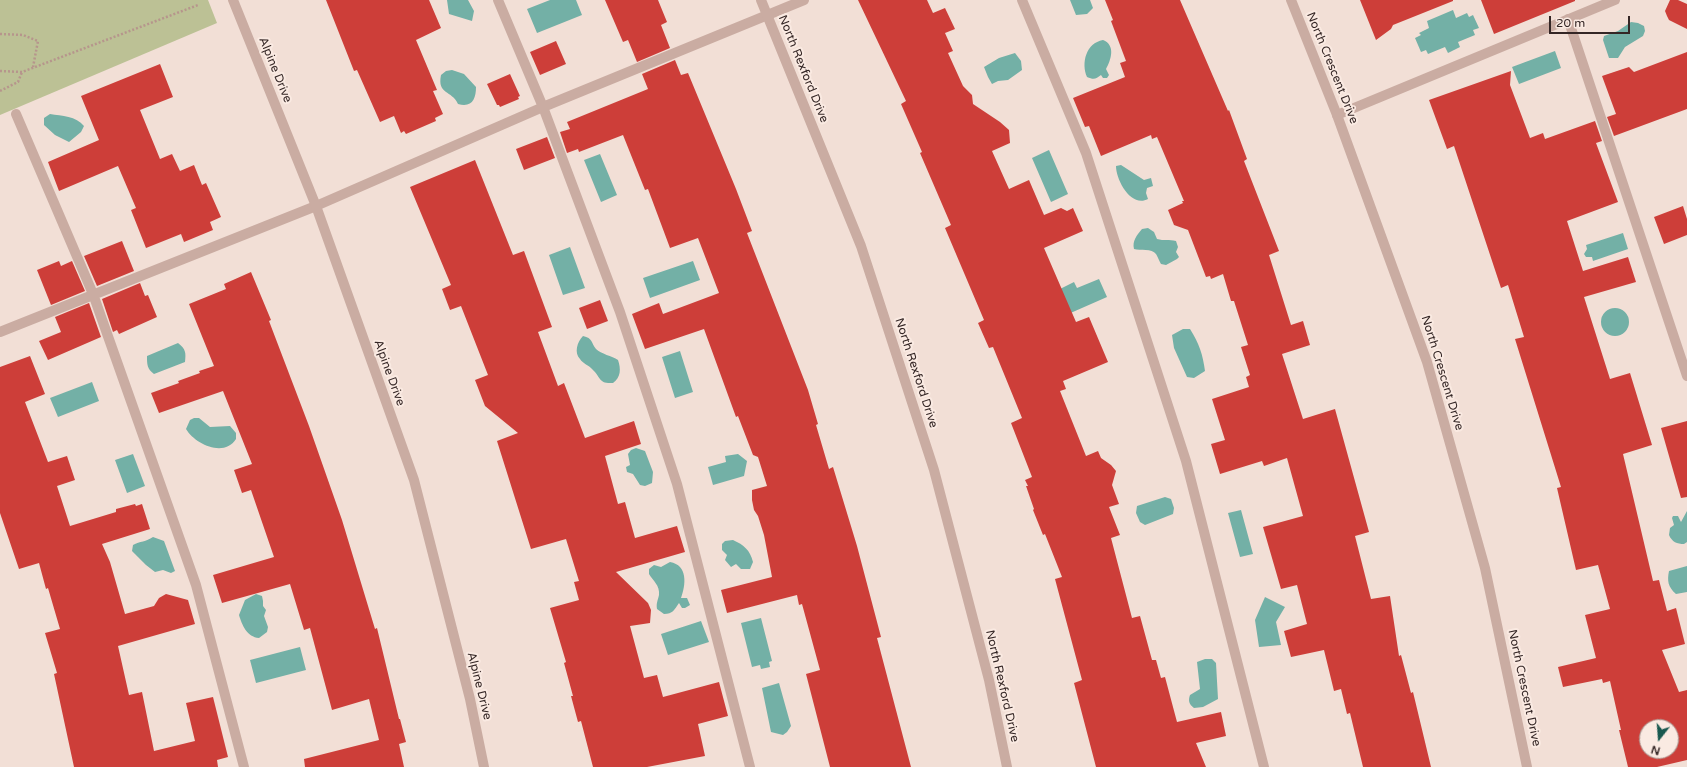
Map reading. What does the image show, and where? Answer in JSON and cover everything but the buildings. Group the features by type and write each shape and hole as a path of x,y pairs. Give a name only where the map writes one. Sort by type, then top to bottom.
{"street":[{"name":"Alpine Drive","path":"233,0 316,206 414,480 470,699 484,767"},
{"path":"498,0 542,107 620,312 677,484 750,767"},
{"name":"North Rexford Drive","path":"761,0 861,246 934,470 989,680 1007,767"},
{"path":"0,332 316,206 542,107 804,0"},
{"path":"1022,0 1086,153 1186,461 1264,767"},
{"name":"North Crescent Drive","path":"1291,0 1337,115 1427,362 1485,568 1527,767"},
{"path":"1337,115 1615,0"},
{"path":"1568,19 1687,376"},
{"path":"16,114 93,294 196,584 244,767"}],"path":[{"path":"0,71 22,72 198,5"},
{"path":"0,34 23,34 38,41 33,68"},
{"path":"0,91 18,82 22,72"}],"green space":[{"path":"0,0 208,0 217,23 0,115"}],"water":[{"path":"447,0 468,0 474,11 472,21 449,14"},
{"path":"550,0 576,0 582,15 537,33 527,9"},
{"path":"1070,0 1090,0 1093,8 1087,14 1076,15"},
{"path":"1453,10 1456,18 1467,13 1469,17 1473,15 1479,28 1473,30 1475,35 1458,42 1460,47 1448,53 1445,47 1428,54 1426,50 1421,52 1415,38 1421,35 1419,33 1429,28 1427,21"},
{"path":"1631,22 1644,26 1645,31 1643,36 1625,47 1618,58 1609,58 1603,40 1604,36 1618,31"},
{"path":"1103,40 1110,45 1111,49 1111,57 1106,69 1109,75 1107,78 1103,78 1101,75 1095,79 1091,79 1087,77 1085,72 1086,54 1092,45"},
{"path":"1555,51 1561,68 1519,84 1512,67"},
{"path":"1015,53 1021,61 1022,70 1008,80 998,81 992,84 984,67 999,58"},
{"path":"452,70 464,74 476,87 474,99 470,104 458,104 441,86 441,75 446,71"},
{"path":"50,114 73,118 84,126 81,132 69,142 55,135 44,125 44,118"},
{"path":"1049,150 1068,194 1051,202 1032,158"},
{"path":"600,154 617,195 601,202 584,160"},
{"path":"1121,165 1144,180 1151,178 1153,186 1147,188 1146,193 1148,199 1142,201 1136,200 1126,191 1117,172 1116,166"},
{"path":"1148,228 1154,232 1157,239 1176,241 1178,247 1176,252 1179,257 1177,259 1166,265 1161,264 1154,252 1149,250 1134,249 1134,241 1137,236 1142,229"},
{"path":"1623,233 1628,249 1593,261 1592,257 1586,257 1584,254 1587,249 1586,245"},
{"path":"570,247 585,288 563,295 549,255"},
{"path":"693,261 700,280 650,298 643,278"},
{"path":"1099,279 1107,297 1066,315 1056,291 1074,282 1077,288"},
{"path":"1615,308 1625,312 1629,322 1625,332 1615,336 1605,332 1601,322 1605,312"},
{"path":"1183,329 1190,329 1196,339 1203,360 1205,371 1194,378 1187,377 1174,348 1172,335"},
{"path":"583,336 590,339 598,351 618,360 620,373 616,381 613,383 608,383 602,381 591,368 578,357 577,348 579,341"},
{"path":"178,343 185,351 185,362 154,374 148,366 147,356"},
{"path":"680,351 693,392 675,398 662,357"},
{"path":"92,382 99,401 58,417 50,398"},
{"path":"199,418 210,427 230,426 236,433 236,439 231,445 224,448 210,447 203,444 190,435 186,429 190,420"},
{"path":"636,448 645,451 653,472 652,483 645,486 640,485 633,474 627,472 626,467 630,465 628,454 631,450"},
{"path":"133,454 145,486 127,493 115,460"},
{"path":"738,454 747,461 744,476 713,485 708,467 726,462 725,456"},
{"path":"1165,497 1171,499 1174,508 1173,514 1145,525 1140,522 1136,513 1137,506"},
{"path":"1241,510 1253,554 1240,557 1228,513"},
{"path":"1687,511 1687,542 1684,544 1677,543 1673,541 1669,535 1670,528 1674,525 1672,518 1673,516 1678,516 1681,522"},
{"path":"153,537 164,541 175,571 171,573 163,570 155,572 132,551 133,545"},
{"path":"733,540 743,546 750,554 753,562 750,569 741,569 736,564 731,567 725,560 727,555 722,550 722,544 725,541"},
{"path":"670,562 676,564 683,571 684,587 681,598 687,598 690,605 682,608 679,603 674,610 664,614 657,609 659,592 656,583 649,574 649,569 654,565 661,567"},
{"path":"1687,566 1687,592 1676,594 1671,589 1669,584 1669,571"},
{"path":"256,594 262,596 263,606 266,610 264,616 268,627 267,632 259,638 248,633 243,626 239,615 245,600"},
{"path":"1265,597 1285,607 1276,622 1281,645 1259,647 1255,620"},
{"path":"761,618 772,661 769,662 770,667 761,669 760,665 752,667 741,623"},
{"path":"701,621 709,642 668,655 661,634"},
{"path":"300,647 306,670 256,683 250,660"},
{"path":"1205,659 1212,659 1216,663 1218,699 1203,707 1194,708 1190,704 1189,699 1190,695 1200,689 1197,662"},
{"path":"779,683 791,726 783,735 771,732 762,688"}]}
